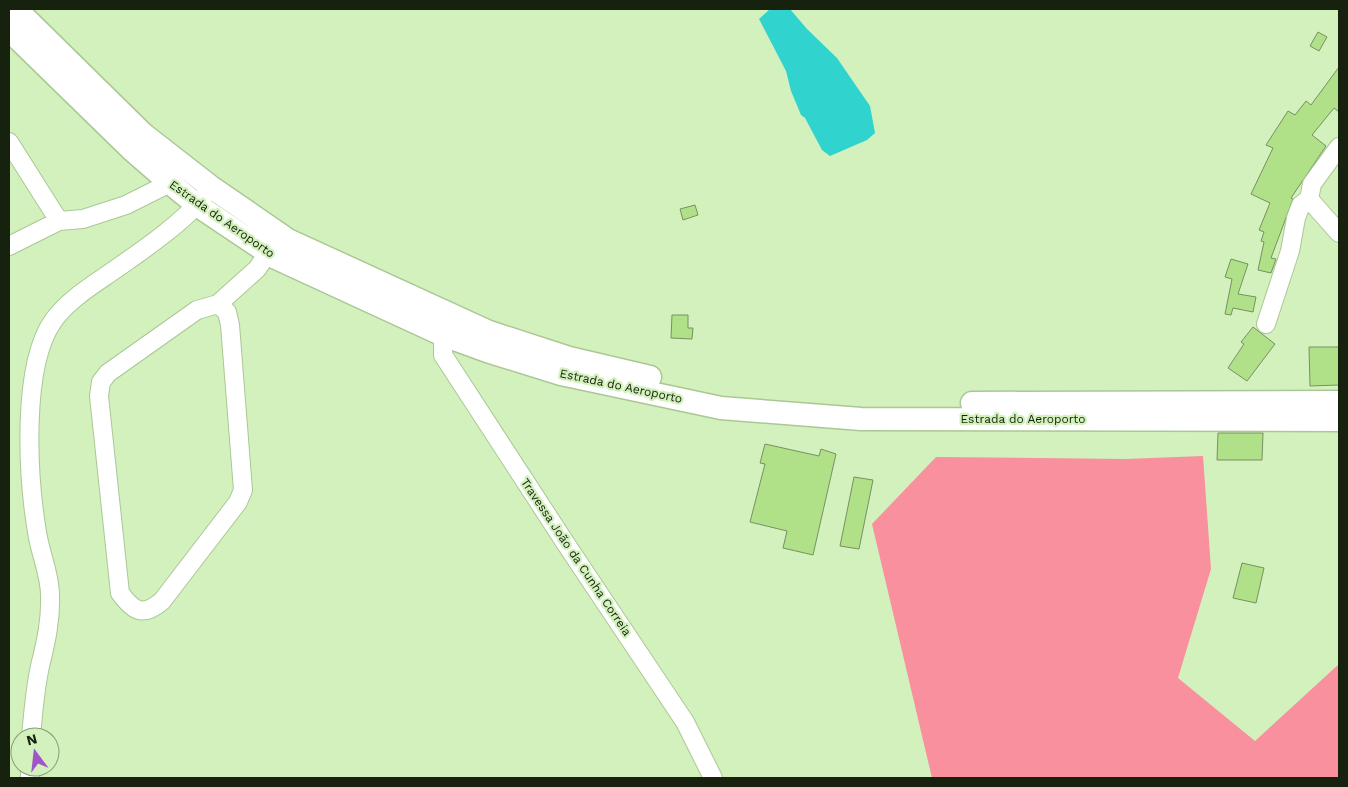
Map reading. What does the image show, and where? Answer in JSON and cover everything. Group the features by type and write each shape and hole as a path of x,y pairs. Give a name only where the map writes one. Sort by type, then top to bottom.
{"main road":[{"name":"Estrada do Aeroporto","path":"16,9 143,134 184,166 204,196 272,255 443,335 487,352 561,374 720,408 861,419 1339,420"},
{"name":"Estrada do Aeroporto","path":"9,30 170,183 204,196 288,240 474,326 568,358 721,393 858,404 1339,402"}],"street":[{"path":"9,142 59,221"},
{"path":"1266,324 1290,251 1296,218 1301,204 1309,199 1312,184 1339,147"},
{"path":"9,246 59,221 83,219 145,196 170,183 184,166"},
{"path":"32,727 33,708 50,619 50,593 37,534 31,478 31,417 34,375 38,352 53,320 72,301 204,196"},
{"path":"1309,199 1339,233"},
{"path":"223,308 243,490 238,502 162,601 151,611 140,611 128,604 120,593 99,396 101,382 108,373 197,310 223,308 257,269 272,255"},
{"name":"Travessa João da Cunha Correia","path":"443,335 444,355 566,544 681,714 702,753 712,778"}],"shaded area":[{"path":"1203,456 1211,569 1178,678 1255,741 1339,664 1339,778 932,778 872,524 936,457 1125,459"}],"water":[{"path":"770,9 790,9 807,29 837,58 870,106 875,133 867,140 830,156 822,150 805,118 801,115 791,91 786,71 759,19"}],"building":[{"path":"1318,32 1327,37 1319,51 1310,46"},
{"path":"1339,67 1339,112 1334,108 1312,135 1326,146 1291,198 1293,199 1271,258 1276,259 1271,273 1258,270 1264,242 1261,241 1264,232 1259,230 1270,203 1251,194 1273,148 1266,145 1288,111 1295,115 1306,101 1311,105"},
{"path":"695,205 698,215 683,220 680,209"},
{"path":"1231,259 1248,264 1238,294 1256,297 1253,312 1233,308 1231,315 1225,314 1232,279 1225,277"},
{"path":"672,315 688,315 688,328 693,328 692,339 671,338"},
{"path":"1253,327 1275,344 1247,381 1228,368 1244,344 1241,342"},
{"path":"1309,347 1339,347 1339,385 1310,386"},
{"path":"1218,433 1263,433 1262,460 1217,460"},
{"path":"765,444 819,456 821,449 836,454 813,555 783,548 787,531 750,522 765,464 760,463"},
{"path":"854,477 873,480 859,549 840,546"},
{"path":"1242,563 1264,568 1256,603 1233,598"}]}
